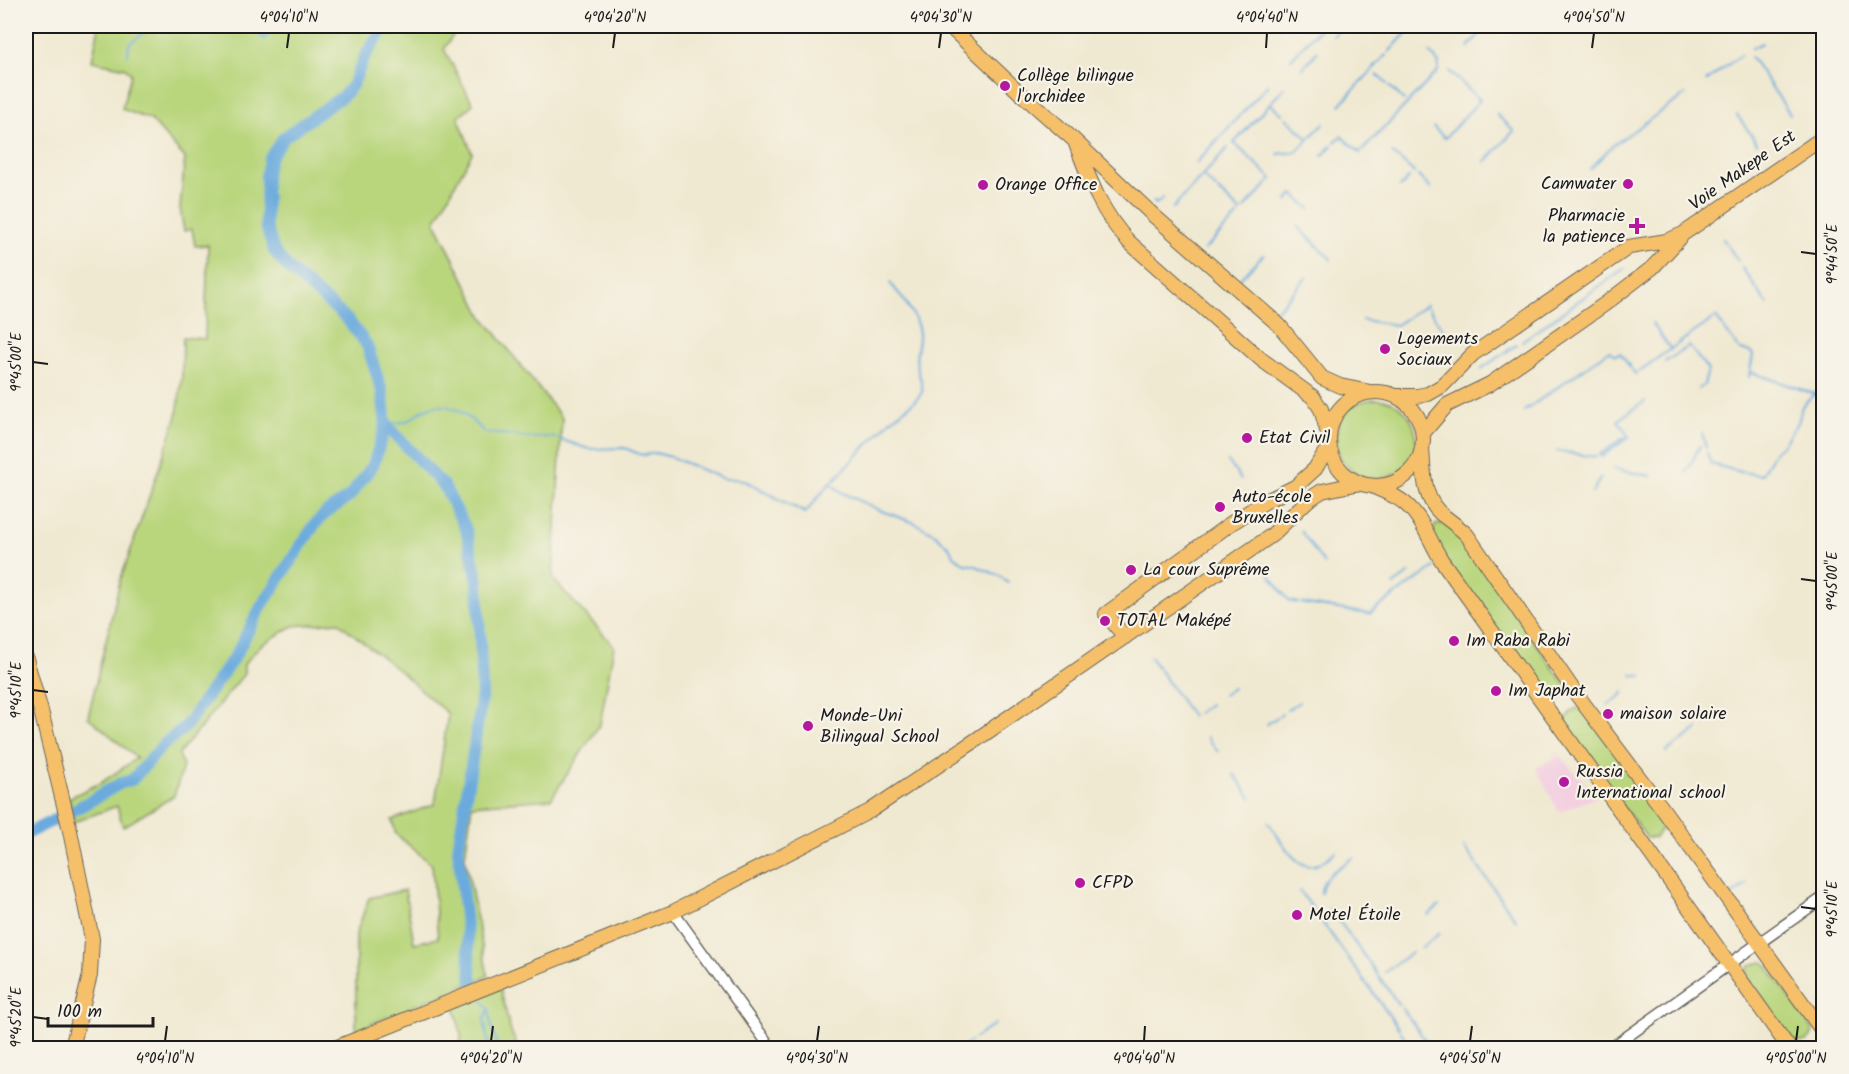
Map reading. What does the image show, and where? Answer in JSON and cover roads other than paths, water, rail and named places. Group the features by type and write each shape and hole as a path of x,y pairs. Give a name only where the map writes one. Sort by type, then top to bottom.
{"main road":[{"path":"949,26 1153,215 1279,325 1322,378 1340,386 1395,396 1428,394 1442,386 1473,354 1629,248 1667,242 1683,234"},
{"name":"Voie Makepe Est","path":"1683,234 1824,137"},
{"path":"1074,140 1094,191 1114,225 1129,242 1262,360 1313,397 1321,409 1333,458 1340,469 1351,479 1399,499 1417,517 1442,561 1789,1048"},
{"path":"1423,433 1446,405 1490,384 1605,304 1652,268 1683,234"},
{"path":"1125,637 1106,614 1230,524 1266,501 1295,487 1315,469 1329,442 1332,421 1341,407 1354,397 1370,392"},
{"path":"1395,396 1413,410 1419,420 1423,433 1425,483 1432,502 1444,517 1467,535 1560,671 1824,1032"},
{"path":"335,1048 673,912 870,811 956,755 1272,535 1308,500 1322,491 1384,485 1397,481 1416,463 1422,447"},
{"path":"26,659 69,826 92,939 90,975 72,1048"}],"street":[{"path":"1611,1048 1824,897"},
{"path":"673,912 771,1048"}],"waterway":[{"path":"128,55 129,44 153,26"},
{"path":"250,26 264,39 277,26"},
{"path":"26,834 121,783 132,780 163,745 186,726 235,656 261,607 315,524 328,511 349,497 373,465 386,425 382,391 367,345 346,318 288,268 274,251 266,226 266,175 269,159 284,137 343,96 353,84 365,56 385,26"},
{"path":"1291,59 1322,26"},
{"path":"1333,36 1342,26"},
{"path":"1389,52 1407,32 1400,26"},
{"path":"1468,47 1487,26"},
{"path":"1752,48 1762,43"},
{"path":"1302,69 1317,52"},
{"path":"1335,142 1341,136 1360,153 1438,71 1439,63 1430,53"},
{"path":"1340,105 1386,55"},
{"path":"1706,81 1741,55"},
{"path":"1751,57 1790,114"},
{"path":"1433,127 1445,138 1480,100 1449,71"},
{"path":"1377,75 1387,84"},
{"path":"1196,163 1268,85"},
{"path":"1389,86 1404,100"},
{"path":"1244,209 1272,179 1234,143 1284,88"},
{"path":"1590,169 1612,146 1686,94"},
{"path":"1270,103 1282,114"},
{"path":"1485,162 1514,131 1496,114"},
{"path":"1737,115 1757,143"},
{"path":"1286,118 1309,139"},
{"path":"1278,154 1296,152 1324,123"},
{"path":"1815,135 1824,129"},
{"path":"1803,143 1810,138"},
{"path":"1322,156 1332,145"},
{"path":"1173,208 1228,148"},
{"path":"1392,153 1415,173"},
{"path":"1202,176 1216,188"},
{"path":"1418,176 1431,189"},
{"path":"1400,187 1409,178"},
{"path":"1218,190 1241,212"},
{"path":"1287,201 1293,194 1310,209"},
{"path":"1153,201 1156,204 1163,198"},
{"path":"1587,211 1592,208"},
{"path":"1204,250 1239,214"},
{"path":"1297,226 1331,259"},
{"path":"1723,239 1738,261"},
{"path":"1238,281 1264,254"},
{"path":"1522,341 1625,268"},
{"path":"1742,268 1768,305"},
{"path":"1273,312 1307,277"},
{"path":"831,483 888,423 915,401 922,392 916,362 918,327 908,307 890,283"},
{"path":"1362,320 1396,325 1426,305"},
{"path":"1428,308 1450,339"},
{"path":"1524,411 1609,351 1615,355 1620,353 1635,374 1716,317 1740,350 1751,352 1753,355 1749,377"},
{"path":"1652,323 1671,350"},
{"path":"1481,369 1516,345"},
{"path":"1665,362 1689,346 1708,370 1704,385 1698,389"},
{"path":"1750,372 1815,394"},
{"path":"1707,453 1711,464 1761,475 1775,451 1782,446 1799,420 1802,406 1824,386"},
{"path":"1601,457 1629,437 1618,420 1645,401"},
{"path":"386,425 409,420 434,406 451,407 466,415 485,433 527,438 553,437 589,449 625,448 639,454 655,453 671,457 724,479 738,479 747,482 805,513 830,483 841,492 879,510 915,523 933,533 949,547 955,557 965,564 1000,576 1008,583"},
{"path":"386,425 444,486 466,529 478,582 482,695 458,849 472,983"},
{"path":"1702,433 1706,448"},
{"path":"1599,455 1625,437"},
{"path":"1686,473 1700,446"},
{"path":"1557,451 1596,457"},
{"path":"1228,461 1241,480"},
{"path":"1614,469 1651,476"},
{"path":"1592,493 1601,477"},
{"path":"1301,531 1324,564"},
{"path":"1262,564 1289,601 1298,603"},
{"path":"1419,578 1435,567"},
{"path":"1393,585 1410,573"},
{"path":"1301,603 1369,614 1419,578"},
{"path":"1150,657 1167,680"},
{"path":"1632,675 1642,676"},
{"path":"1167,681 1192,716"},
{"path":"1223,695 1233,688"},
{"path":"1608,705 1623,692"},
{"path":"1287,710 1299,702"},
{"path":"1198,713 1210,704"},
{"path":"1267,724 1282,714"},
{"path":"1666,752 1698,729"},
{"path":"1207,737 1218,752"},
{"path":"1234,774 1251,798"},
{"path":"1268,822 1294,858 1308,866 1318,864 1336,851"},
{"path":"1464,847 1516,920"},
{"path":"1321,893 1328,877 1353,858"},
{"path":"1733,895 1747,884"},
{"path":"1300,891 1399,1029"},
{"path":"1428,915 1439,906"},
{"path":"1330,908 1399,1005"},
{"path":"1421,948 1440,933"},
{"path":"1385,972 1412,952"},
{"path":"479,996 489,1009 491,1026 498,1048"},
{"path":"1402,1008 1431,1048"},
{"path":"489,1009 484,1019 489,1048"},
{"path":"975,1038 995,1024"},
{"path":"1401,1032 1413,1048"},
{"path":"961,1048 971,1041"},
{"path":"302,1048 307,1045"}],"place":[{"name":"Collège bilingue l'orchidee","path":"1005,86"},
{"name":"Camwater","path":"1628,184"},
{"name":"Orange Office","path":"983,185"},
{"name":"Pharmacie la patience","path":"1637,226"},
{"name":"Logements Sociaux","path":"1385,349"},
{"name":"Etat Civil","path":"1247,438"},
{"name":"Auto-école Bruxelles","path":"1220,507"},
{"name":"La cour Suprême","path":"1131,570"},
{"name":"TOTAL Maképé","path":"1105,621"},
{"name":"Im Raba Rabi","path":"1454,641"},
{"name":"Im Japhat","path":"1496,691"},
{"name":"maison solaire","path":"1608,714"},
{"name":"Monde-Uni Bilingual School","path":"808,726"},
{"name":"Russia International school","path":"1564,782"},
{"name":"CFPD","path":"1080,883"},
{"name":"Motel Étoile","path":"1297,915"}]}
